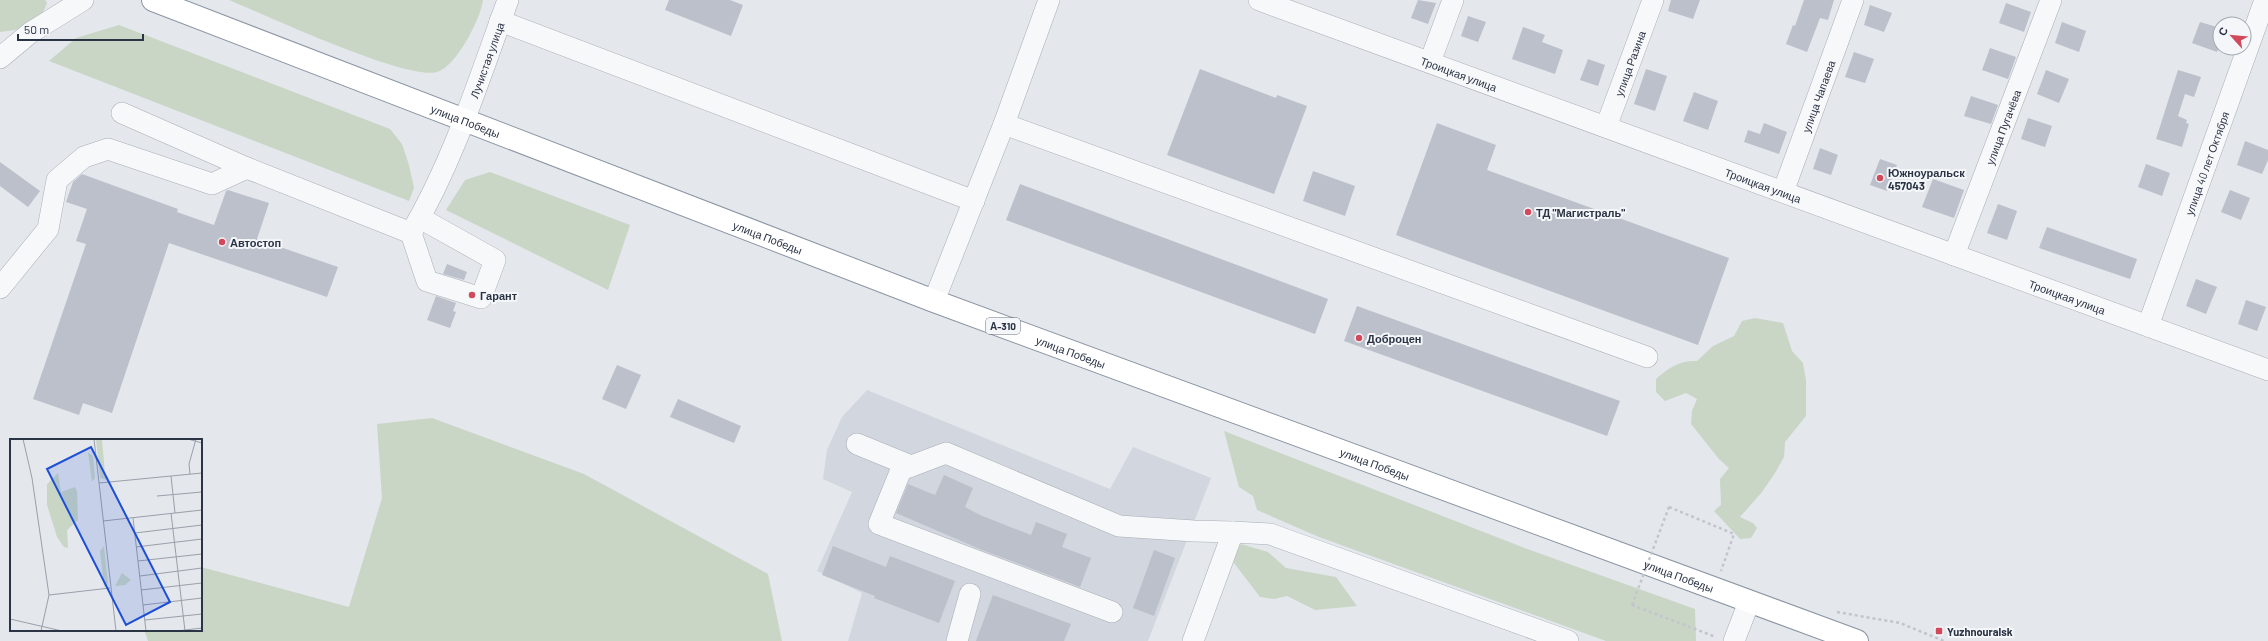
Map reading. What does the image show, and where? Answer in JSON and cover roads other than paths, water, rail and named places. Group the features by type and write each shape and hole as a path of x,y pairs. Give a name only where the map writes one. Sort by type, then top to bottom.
{"highway":[{"name":"улица Победы","path":"153,0 934,301 1857,641"}],"street":[{"path":"0,58 30,33 83,0"},
{"name":"Лучистая улица","path":"247,168 415,226 432,196 464,120 508,0"},
{"path":"934,301 1004,124 1049,0"},
{"name":"Троицкая улица","path":"1259,0 2268,370"},
{"path":"1430,62 1453,0"},
{"name":"улица Разина","path":"1606,127 1653,0"},
{"name":"улица Чапаева","path":"1783,192 1853,0"},
{"name":"улица Пугачёва","path":"1954,254 2052,0"},
{"name":"улица 40 лет Октября","path":"2148,326 2265,0"},
{"path":"500,21 974,201"},
{"path":"122,113 247,168"},
{"path":"1004,124 1647,357"},
{"path":"0,288 48,229 57,180 84,157 108,149 212,184 247,168"},
{"path":"857,444 911,466"},
{"path":"1112,612 879,524 902,470 946,453 1119,526 1270,534 1568,641"},
{"path":"1193,641 1233,532"},
{"path":"957,641 970,594"},
{"path":"1727,640 1749,602"}],"place":[{"name":"Южноуральск 457043","path":"1880,178"},
{"name":"ТД \"Магистраль\"","path":"1528,212"},
{"name":"Автостоп","path":"222,242"},
{"name":"Гарант","path":"472,295"},
{"name":"Доброцен","path":"1359,338"},
{"name":"Yuzhnouralsk","path":"1939,631"}]}
